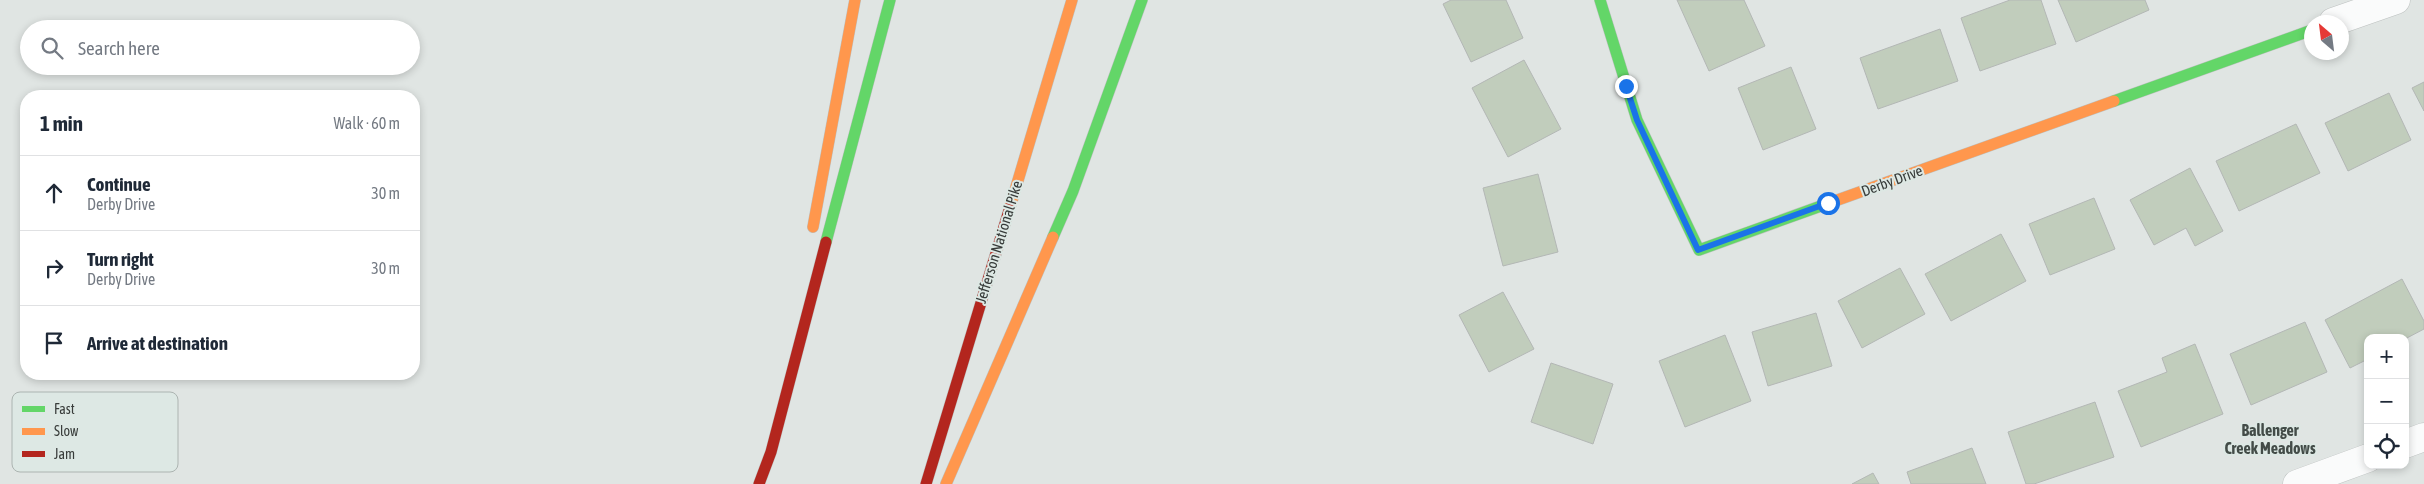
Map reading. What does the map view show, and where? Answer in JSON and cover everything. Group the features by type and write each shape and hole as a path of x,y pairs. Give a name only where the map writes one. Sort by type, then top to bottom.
{"main road":[{"path":"812,236 855,0"},
{"path":"759,484 771,452 890,0"},
{"name":"Jefferson National Pike","path":"926,484 1072,0"},
{"path":"946,484 1074,191 1142,0"},
{"name":"Derby Drive","path":"1600,0 1637,120 1698,250 2304,33"},
{"path":"771,452 802,285"}],"street":[{"path":"2349,16 2384,2"},
{"path":"2409,443 2424,437"},
{"path":"2298,484 2364,459"}],"building":[{"path":"1451,0 1506,0 1523,38 1471,62 1443,4"},
{"path":"1677,0 1744,0 1765,46 1709,71"},
{"path":"2010,0 2041,0 2056,44 1980,71 1961,18"},
{"path":"2058,0 2145,0 2149,10 2076,42"},
{"path":"1940,29 1958,81 1878,109 1860,58"},
{"path":"1524,60 1561,129 1508,157 1472,88"},
{"path":"1791,67 1816,129 1763,150 1738,88"},
{"path":"2424,82 2424,111 2412,88"},
{"path":"2389,93 2411,140 2348,171 2325,123"},
{"path":"2296,124 2320,173 2239,211 2216,161"},
{"path":"2190,168 2223,231 2195,246 2186,228 2154,245 2130,200"},
{"path":"1538,174 1558,252 1503,266 1483,188"},
{"path":"2094,198 2115,249 2050,275 2029,224"},
{"path":"2001,234 2026,281 1951,321 1925,274"},
{"path":"1900,268 1925,314 1862,348 1838,301"},
{"path":"2402,279 2424,321 2424,329 2409,337 2409,334 2364,334 2364,361 2350,368 2325,320"},
{"path":"1503,292 1534,349 1489,372 1459,315"},
{"path":"1816,313 1832,366 1768,386 1752,332"},
{"path":"2305,322 2327,372 2251,405 2230,354"},
{"path":"1725,335 1751,401 1685,427 1659,361"},
{"path":"2195,344 2223,414 2141,447 2118,391 2167,372 2162,358"},
{"path":"1551,363 1613,384 1593,444 1531,422"},
{"path":"2095,402 2114,457 2034,484 2026,484 2008,432"},
{"path":"1972,448 1986,484 1911,484 1907,472"},
{"path":"1873,473 1879,484 1852,484"}],"traffic: fast":[{"path":"826,242 890,0"},
{"path":"1053,237 1073,191 1142,0"},
{"path":"1600,0 1637,120 1699,250 1832,202"},
{"path":"2114,101 2304,33"}],"traffic: slow":[{"path":"813,227 855,0"},
{"path":"1010,207 1072,0"},
{"path":"1832,202 2114,101"},
{"path":"946,484 1053,237"}],"traffic: jam":[{"path":"926,484 1010,207"},
{"path":"759,484 771,452 826,242"}],"district":[{"name":"Ballenger Creek Meadows","path":"2270,439"}],"route":[{"path":"1626,86 1637,120 1698,250 1828,203"}]}
